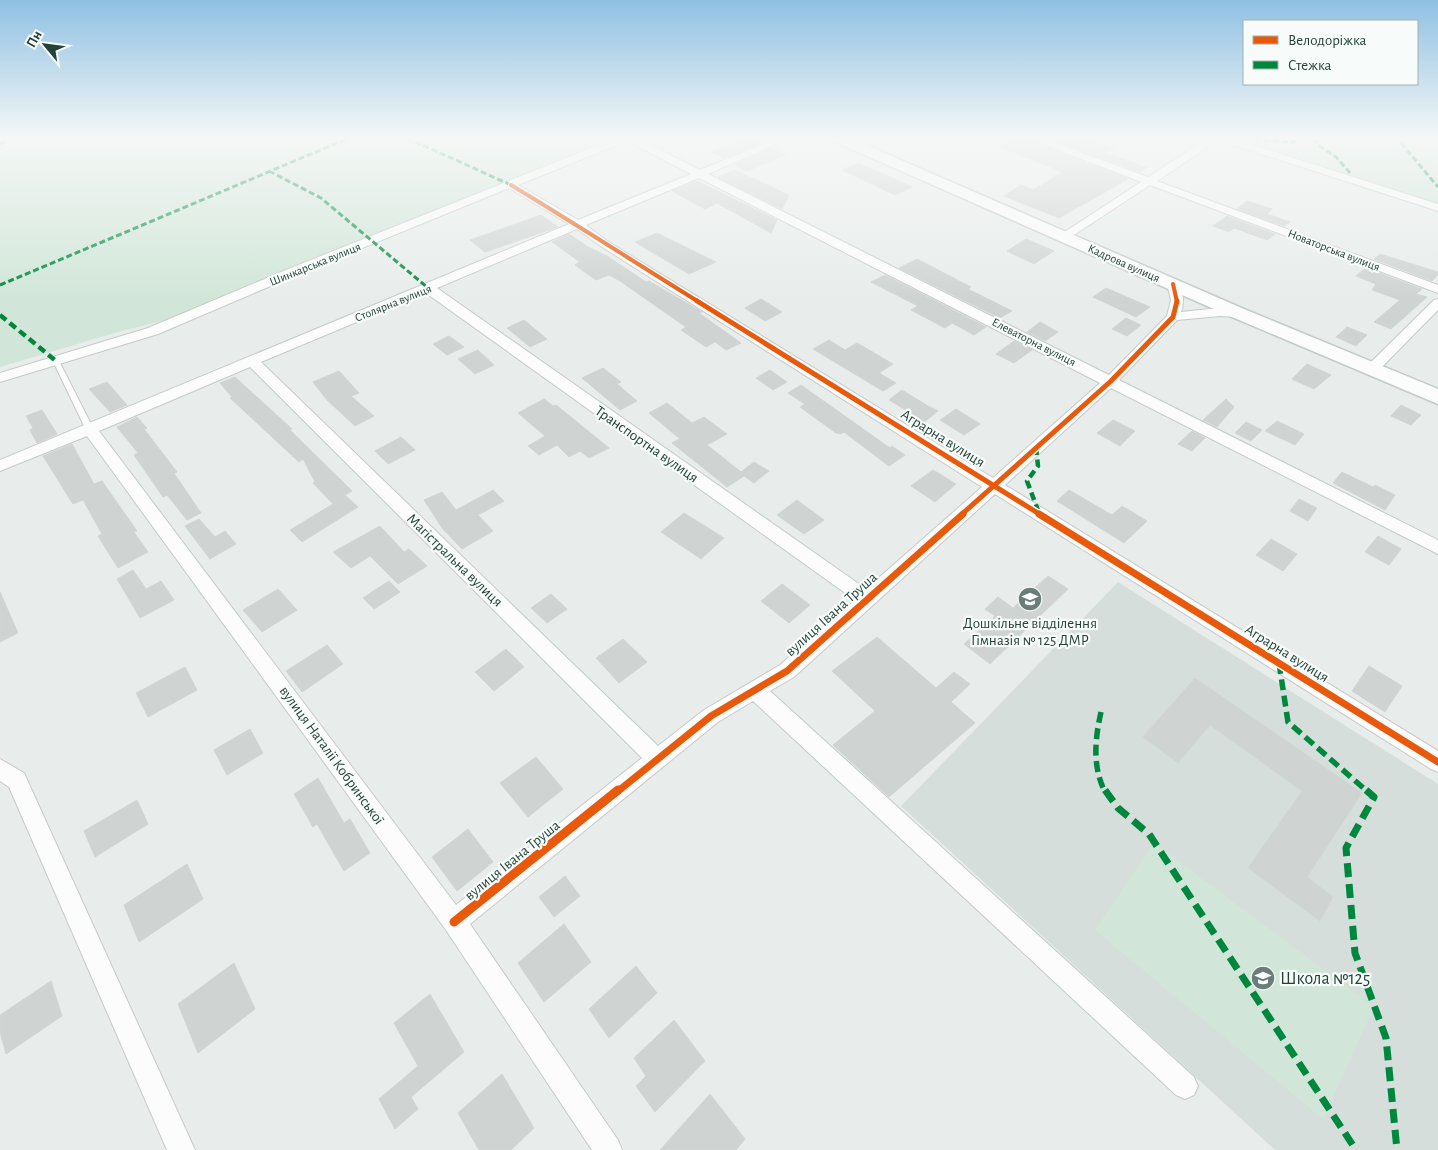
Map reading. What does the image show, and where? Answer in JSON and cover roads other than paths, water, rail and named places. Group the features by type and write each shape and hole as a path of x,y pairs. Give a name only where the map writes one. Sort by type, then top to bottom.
{"street":[{"name":"Шинкарська вулиця","path":"0,378 153,331 290,273 494,192"},
{"name":"Аграрна вулиця","path":"522,192 1438,762"},
{"name":"Столярна вулиця","path":"0,466 656,192"},
{"name":"Елеваторна вулиця","path":"737,192 1438,548"},
{"name":"Кадрова вулиця","path":"961,192 1238,313 1438,397"},
{"path":"1064,237 1131,192"},
{"name":"Новаторська вулиця","path":"1179,192 1438,289"},
{"path":"1387,192 1438,208"},
{"path":"1173,284 1179,306 1173,317"},
{"name":"Транспортна вулиця","path":"428,288 867,599"},
{"path":"1372,369 1438,303"},
{"path":"1173,317 1220,312 1238,313"},
{"name":"вулиця Івана Труша","path":"454,922 711,716 787,671 1111,381 1173,317"},
{"name":"Магістральна вулиця","path":"252,361 657,759"},
{"name":"вулиця Наталії Кобринської","path":"89,428 454,922 608,1150"},
{"path":"755,690 1185,1086"},
{"path":"0,769 17,780 181,1150"}],"lane":[{"name":"вулиця Наталії Кобринської","path":"56,361 89,428"}],"place":[{"name":"Дошкільне відділення Гімназія № 125 ДМР","path":"1030,599"},
{"name":"Школа №125","path":"1263,978"}]}
